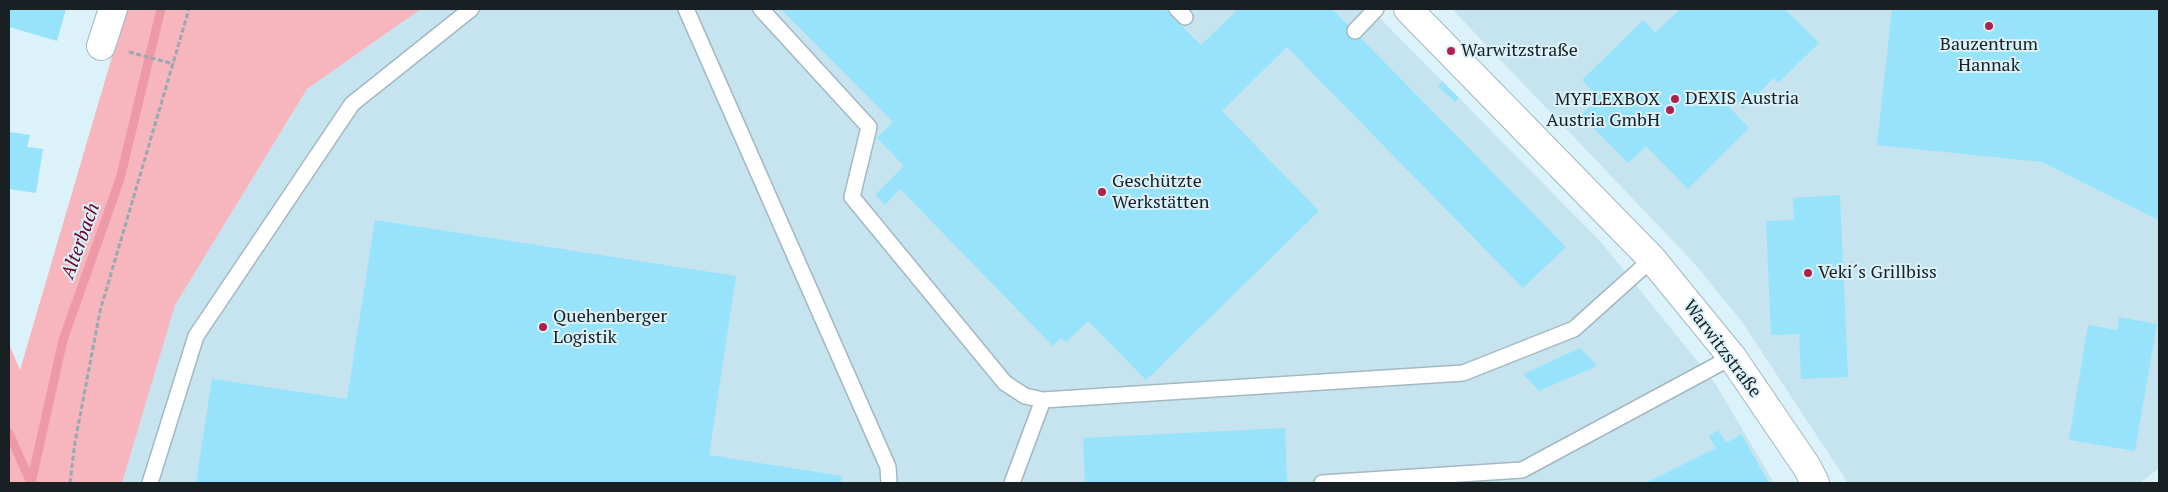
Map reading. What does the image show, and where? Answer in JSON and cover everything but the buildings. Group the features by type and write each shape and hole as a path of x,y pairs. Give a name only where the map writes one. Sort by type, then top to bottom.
{"street":[{"path":"110,48 113,9"},
{"name":"Warwitzstraße","path":"1408,9 1652,259 1732,357 1815,483"}],"lane":[{"path":"150,483 196,336 352,104 471,9"},
{"path":"686,9 888,467 889,483"},
{"path":"761,9 869,128 852,197 1005,383 1025,396 1043,400 1463,373 1574,329 1652,259"},
{"path":"1355,31 1376,9"},
{"path":"1322,483 1522,470 1732,357"},
{"path":"1012,483 1043,400"}],"path":[{"path":"70,483 75,442 100,311 189,9"},
{"path":"110,48 174,64"}],"shaded area":[{"path":"126,9 421,9 307,89 175,305 122,483 9,483 9,344 20,370"},
{"path":"421,9 1371,9 1601,242 1715,383 1774,483 122,483 174,305 307,89"},
{"path":"1452,9 2159,9 2159,468 2140,483 1848,483 1742,322 1695,264"}],"waterway":[{"name":"Alterbach","path":"31,483 63,340 120,179 161,9"},
{"path":"9,433 31,483"}],"place":[{"name":"Bauzentrum Hannak","path":"1989,26"},
{"name":"Warwitzstraße","path":"1451,51"},
{"name":"DEXIS Austria","path":"1675,99"},
{"name":"MYFLEXBOX Austria GmbH","path":"1670,110"},
{"name":"Geschützte Werkstätten","path":"1102,192"},
{"name":"Veki´s Grillbiss","path":"1808,273"},
{"name":"Quehenberger Logistik","path":"543,327"}]}
